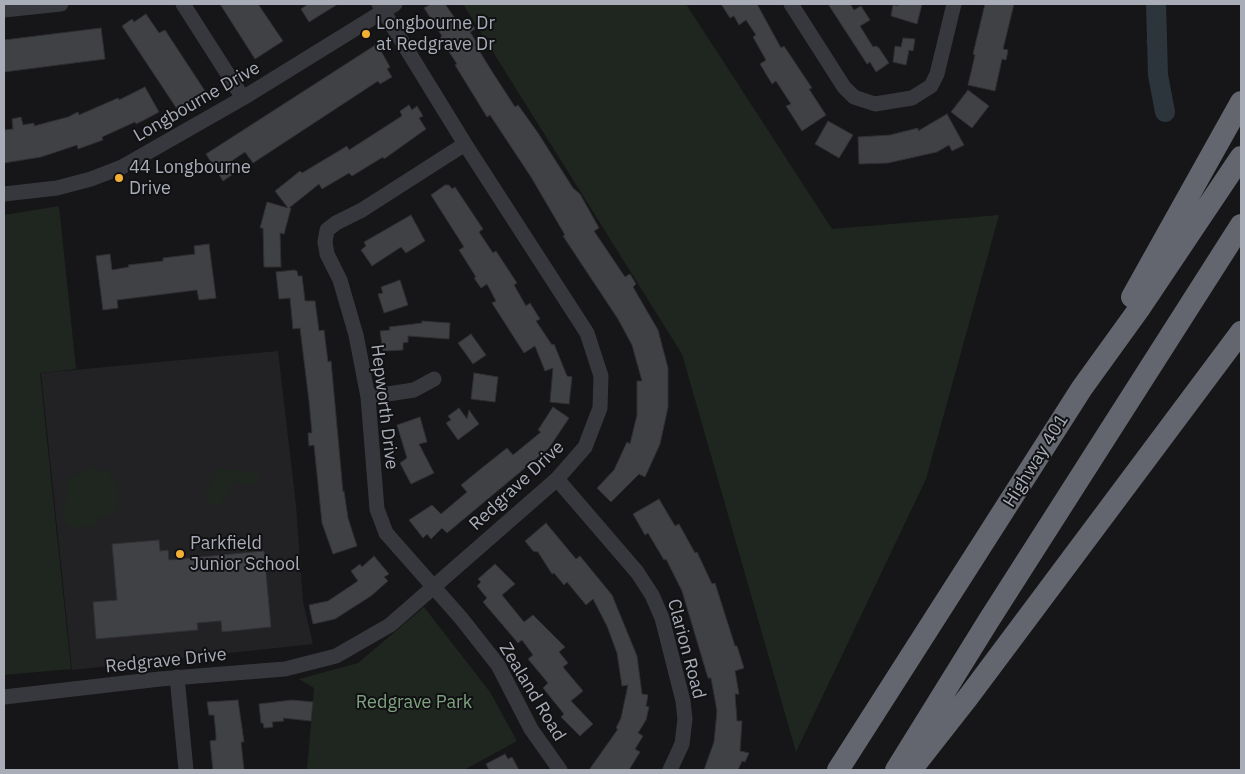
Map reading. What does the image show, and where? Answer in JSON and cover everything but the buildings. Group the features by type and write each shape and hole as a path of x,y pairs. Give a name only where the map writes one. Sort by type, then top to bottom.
{"highway":[{"path":"1082,388 1199,174 1241,102"},
{"name":"Highway 401","path":"838,770 1082,388 1149,294 1241,157"},
{"path":"896,770 994,611 1241,225"},
{"path":"911,770 969,696 1241,332"}],"street":[{"path":"4,10 60,4"},
{"path":"184,4 242,98"},
{"path":"791,4 844,87 854,97 875,104 912,98 931,86 937,74 954,4"},
{"name":"Longbourne Drive","path":"4,194 57,188 91,179 122,167 242,98 386,6"},
{"name":"Redgrave Drive","path":"4,698 177,677 286,669 336,656 390,624 433,588 557,479 585,447 600,408 600,376 587,333 465,144 386,6"},
{"name":"Hepworth Drive","path":"433,588 386,533 380,520 368,398 352,316 340,280 327,254 325,242 328,230 465,144"},
{"path":"368,398 414,390 434,379"},
{"name":"Clarion Road","path":"557,479 637,572 652,595 662,618 683,701 684,719 682,744 670,770"},
{"name":"Zealand Road","path":"433,588 461,618 498,665 531,729 560,770"},
{"path":"177,677 186,770"}],"shaded area":[{"name":"Parkfield Junior School","path":"278,351 296,505 303,602 313,644 72,670 41,373"}],"green space":[{"path":"463,4 686,4 832,229 999,215 926,479 796,752 682,354"},
{"path":"59,206 76,369 40,373 71,669 4,675 4,215"},
{"path":"91,468 108,472 118,487 118,503 112,514 97,518 98,526 71,528 64,521 62,503 67,500 67,478"},
{"path":"218,469 257,472 259,478 256,485 232,482 226,496 218,505 211,506 204,496"},
{"name":"Redgrave Park","path":"424,607 490,692 517,741 464,770 307,770 314,688 299,679 358,663"}],"waterway":[{"path":"1156,4 1158,75 1165,112"},
{"path":"1148,42 1155,34"}],"place":[{"name":"Longbourne Dr at Redgrave Dr","path":"366,34"},
{"name":"44 Longbourne Drive","path":"119,178"},
{"name":"Parkfield Junior School","path":"180,554"}]}
